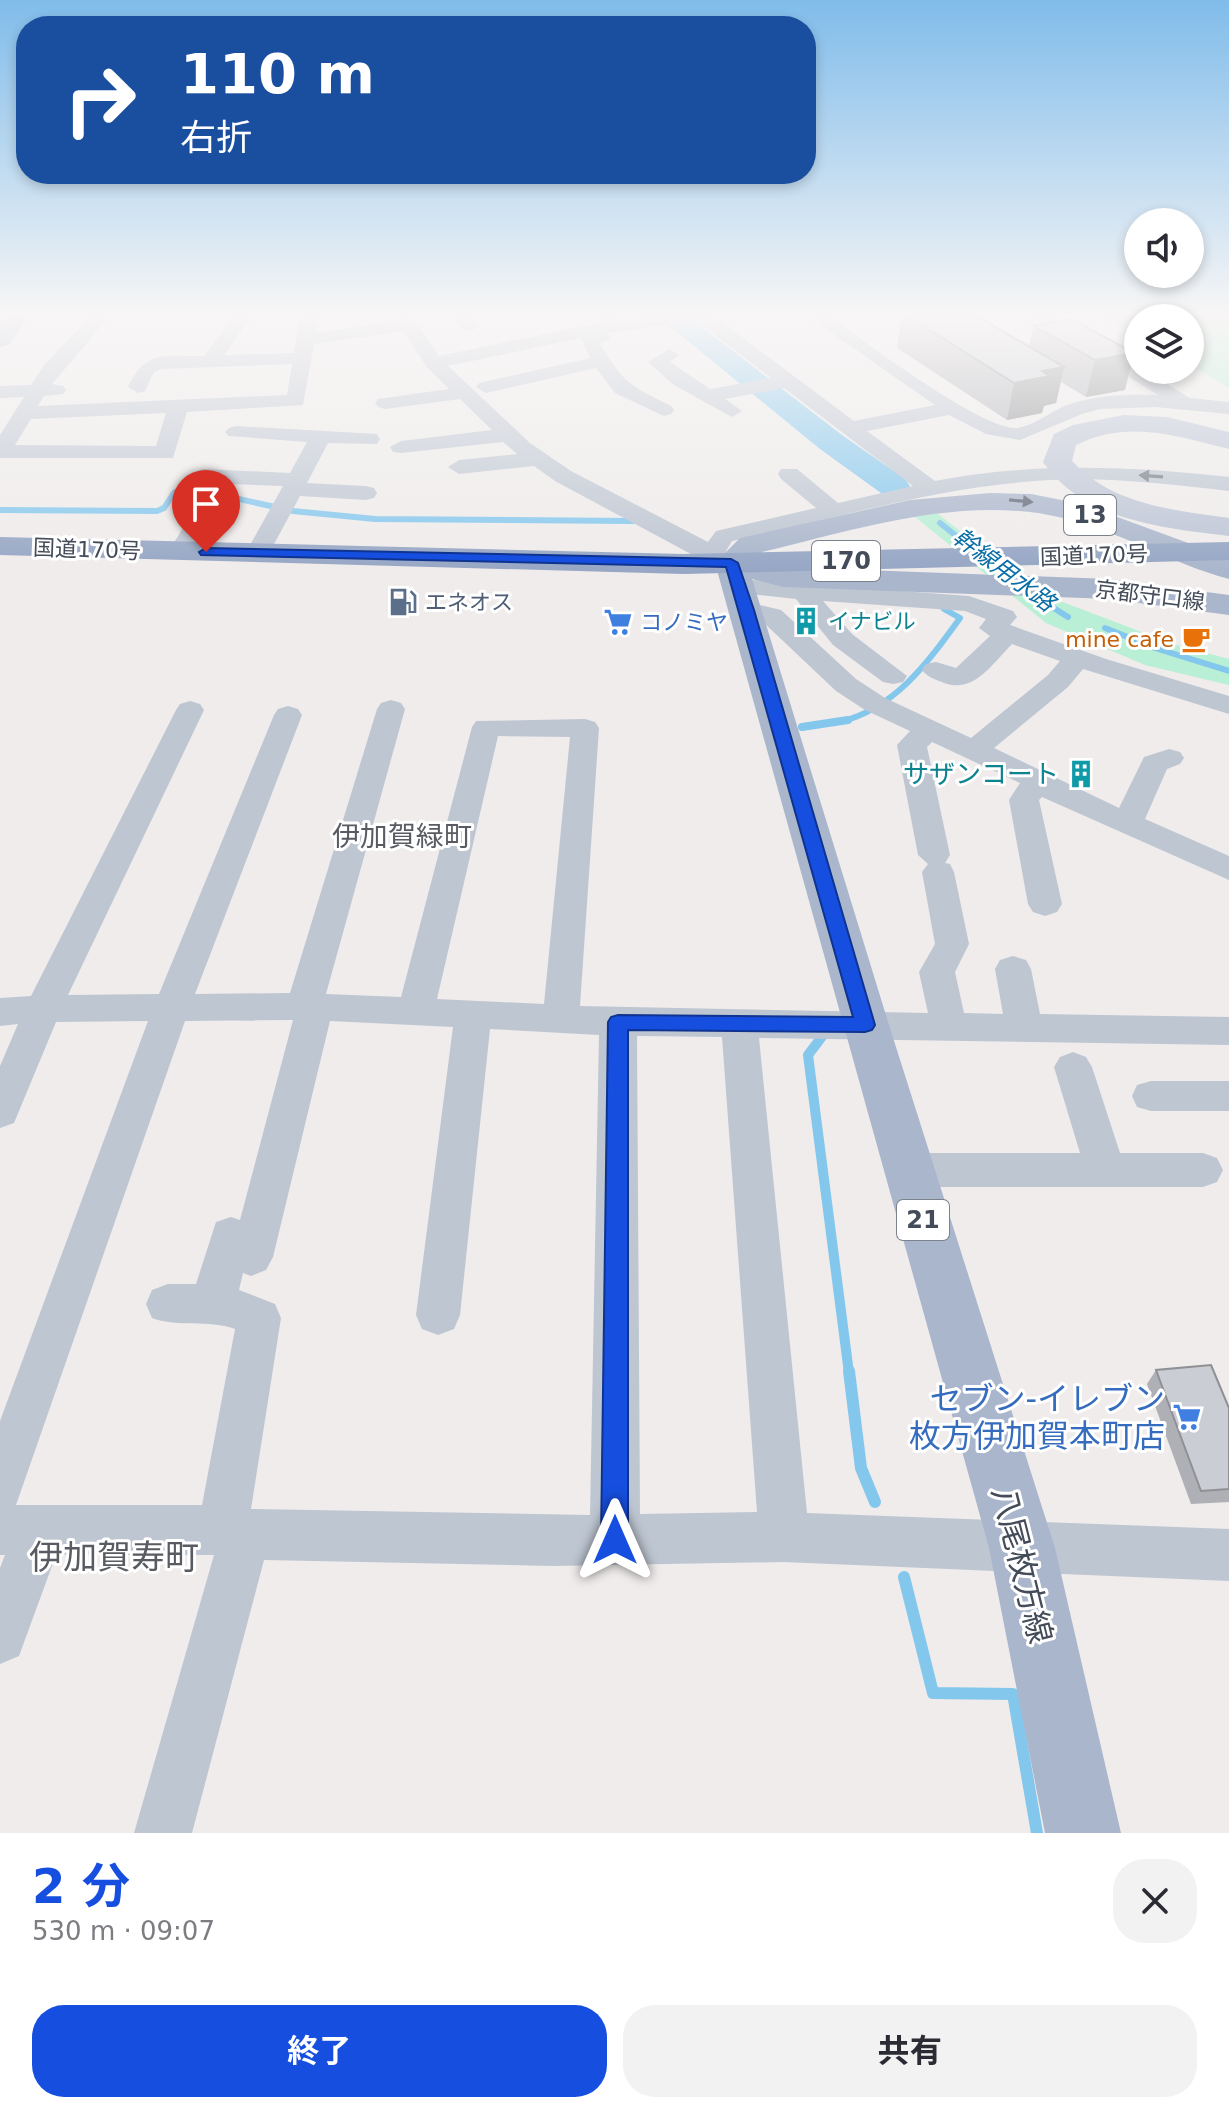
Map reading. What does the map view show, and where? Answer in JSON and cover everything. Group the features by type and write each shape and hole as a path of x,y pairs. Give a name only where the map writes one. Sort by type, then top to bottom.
{"highway":[{"name":"国道170号","path":"0,546 257,554 732,579 960,559 1228,549"}],"main road":[{"path":"1228,549 1048,473 1064,440 1078,431 1106,425 1173,426 1229,441"},
{"name":"京都守口線","path":"732,579 751,545 896,512 938,496 1004,500 1071,510 1228,549"},
{"name":"京都守口線","path":"732,579 783,577 1053,586 1109,589 1229,605"},
{"name":"八尾枚方線","path":"732,579 1022,1548 1083,1833"}],"street":[{"path":"31,401 0,452 92,450 165,453 178,406"},
{"path":"23,413 296,401"},
{"path":"385,403 404,401"},
{"path":"471,401 506,435 537,459 732,579 846,685 881,707 1038,780 1043,786 1229,869"},
{"path":"645,401 664,410"},
{"path":"715,401 732,411"},
{"path":"808,401 851,428 938,496"},
{"path":"941,401 970,421 1019,441"},
{"path":"1072,401 1082,407"},
{"path":"1181,401 1187,404"},
{"path":"1048,473 1013,462 1019,441 1082,407 1109,402 1229,408"},
{"path":"851,428 952,408"},
{"path":"455,417 483,412"},
{"path":"227,477 244,432 369,439"},
{"path":"402,448 506,435"},
{"path":"257,554 321,436"},
{"path":"459,467 537,459"},
{"path":"202,476 299,476 336,461"},
{"path":"732,579 724,536 835,512 938,496 1048,473 1102,473 1229,484"},
{"path":"789,474 835,512"},
{"path":"299,476 352,499"},
{"path":"180,552 211,501"},
{"path":"732,579 804,591 969,604 1004,617 992,628 1007,634 1229,705"},
{"path":"804,591 820,620 864,658 893,676"},
{"path":"936,670 960,679 1007,634"},
{"path":"974,750 1058,681 1078,658"},
{"path":"213,1304 241,1246 391,709"},
{"path":"0,1112 43,1009 190,710"},
{"path":"0,1487 171,1009 288,715"},
{"path":"416,1010 486,727 585,728 561,1018"},
{"path":"929,729 912,745 952,944 937,972 949,1027"},
{"path":"1128,822 1155,763 1169,758"},
{"path":"1038,780 1024,800 1045,904"},
{"path":"1013,969 1024,1028"},
{"path":"0,1012 309,1007 618,1022 1229,1031"},
{"path":"438,1315 473,1014"},
{"path":"615,1540 618,1022"},
{"path":"739,1024 784,1537"},
{"path":"1073,1067 1105,1170"},
{"path":"1151,1096 1229,1096"},
{"path":"908,1170 1203,1170"},
{"path":"163,1833 234,1532 259,1318 223,1304 168,1304"},
{"path":"0,1637 20,1530 615,1540 784,1537 1229,1555"}],"green space":[{"path":"937,513 1039,593 1173,644 1229,659 1229,685 1145,665 1046,623 915,517"}],"building":[{"name":"セブン-イレブン 枚方伊加賀本町店","path":"1211,1365 1229,1408 1229,1489 1201,1491 1156,1370"}],"waterway":[{"name":"幹線用水路","path":"778,401 893,486"},
{"path":"173,495 176,491 192,489 212,493"},
{"path":"0,510 157,511 164,508 174,493"},
{"path":"212,493 222,495"},
{"path":"212,493 293,511 375,519 634,521"},
{"name":"幹線用水路","path":"940,523 1014,582"},
{"name":"幹線用水路","path":"1025,590 1068,617"},
{"path":"844,721 878,706 923,667 960,618 944,609"},
{"name":"幹線用水路","path":"1105,628 1155,648 1229,671"},
{"path":"844,721 848,720"},
{"path":"802,727 844,721"},
{"path":"840,722 844,721"},
{"path":"827,1030 808,1055 849,1373"},
{"path":"849,1371 861,1468 875,1502"},
{"path":"904,1577 933,1693 1013,1694 1037,1833"}],"place":[{"name":"エネオス","path":"403,602"},
{"name":"イナビル","path":"806,621"},
{"name":"コノミヤ","path":"618,622"},
{"name":"mine cafe","path":"1196,639"},
{"name":"サザンコート","path":"1081,774"},
{"name":"セブン-イレブン 枚方伊加賀本町店","path":"1187,1417"}],"district":[{"name":"伊加賀緑町","path":"402,836"},
{"name":"伊加賀寿町","path":"114,1557"}],"route":[{"path":"206,552 731,563 865,1025 618,1022 615,1540"}]}
